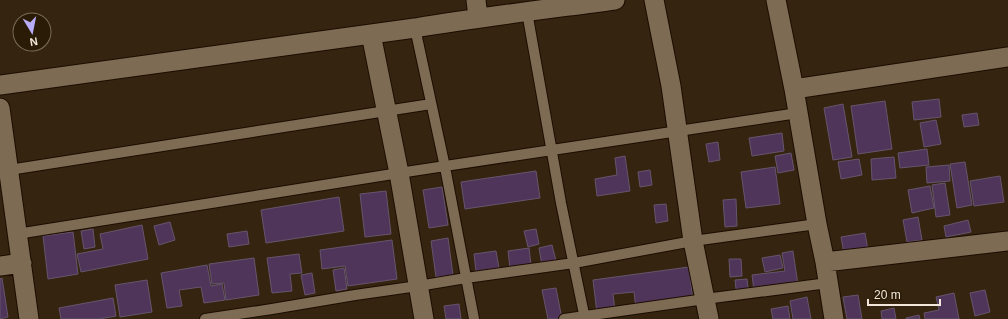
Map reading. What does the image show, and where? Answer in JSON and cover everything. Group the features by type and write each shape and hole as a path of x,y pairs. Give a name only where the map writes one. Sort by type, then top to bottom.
{"street":[{"path":"0,85 415,28 477,9 527,12 615,0"},
{"path":"654,0 671,86 693,241 709,319"},
{"path":"776,0 794,89 834,319"},
{"path":"371,34 399,174 424,319"},
{"path":"794,89 1008,57"},
{"path":"0,108 29,319"},
{"path":"825,262 1008,241"},
{"path":"0,266 22,264"}],"lane":[{"path":"527,12 551,150 584,317"},
{"path":"415,28 445,167 474,319"},
{"path":"9,170 431,104"},
{"path":"17,234 551,150 798,113"},
{"path":"205,319 272,314 355,295 574,263 693,241 817,224"},
{"path":"564,319 705,298 828,283"}],"building":[{"path":"939,99 941,117 914,120 912,102"},
{"path":"885,101 892,149 858,154 851,106"},
{"path":"843,104 852,157 833,160 824,108"},
{"path":"977,113 979,125 964,127 962,115"},
{"path":"936,120 941,144 924,147 920,123"},
{"path":"782,133 784,151 752,156 749,138"},
{"path":"718,142 720,160 709,162 706,144"},
{"path":"927,149 929,165 900,168 898,153"},
{"path":"791,153 794,170 778,173 775,156"},
{"path":"625,156 630,191 597,196 595,179 617,175 615,158"},
{"path":"894,157 896,178 872,180 871,159"},
{"path":"859,159 862,175 841,179 838,162"},
{"path":"965,162 972,205 957,208 950,164"},
{"path":"949,165 950,181 927,183 926,167"},
{"path":"775,167 780,204 746,208 741,172"},
{"path":"650,170 652,185 640,187 638,172"},
{"path":"536,171 540,198 465,209 461,182"},
{"path":"1000,176 1004,202 974,206 970,181"},
{"path":"945,183 950,215 936,217 932,185"},
{"path":"930,186 934,208 912,213 908,190"},
{"path":"442,187 448,225 429,228 423,190"},
{"path":"386,191 391,234 365,237 360,194"},
{"path":"339,197 344,231 266,243 261,210"},
{"path":"736,199 737,226 725,227 723,200"},
{"path":"666,204 668,221 656,223 654,205"},
{"path":"918,217 922,240 907,242 903,220"},
{"path":"968,220 971,232 946,237 944,226"},
{"path":"170,222 175,240 159,245 154,226"},
{"path":"142,225 148,259 81,272 77,254 103,249 100,234"},
{"path":"93,229 95,247 84,249 81,231"},
{"path":"536,229 539,244 528,247 524,231"},
{"path":"247,231 249,244 229,247 227,234"},
{"path":"73,232 78,274 48,279 43,236"},
{"path":"865,233 869,256 845,259 841,237"},
{"path":"448,238 453,275 436,277 431,241"},
{"path":"392,240 397,279 348,286 345,266 322,269 320,250"},
{"path":"552,245 556,261 542,265 539,248"},
{"path":"529,248 531,265 510,268 508,251"},
{"path":"496,251 499,268 476,271 474,254"},
{"path":"793,251 798,285 754,291 752,275 785,271 782,253"},
{"path":"299,254 302,273 290,274 292,291 272,293 267,258"},
{"path":"780,255 783,268 765,272 762,258"},
{"path":"254,258 259,295 226,300 224,283 212,284 209,264"},
{"path":"729,259 741,259 742,276 730,277"},
{"path":"207,265 211,286 222,284 225,300 204,303 201,287 179,290 182,306 167,308 161,273"},
{"path":"689,267 693,301 636,309 634,292 613,294 615,311 597,313 593,280"},
{"path":"344,268 347,289 336,291 333,270"},
{"path":"312,273 315,293 305,295 301,275"},
{"path":"2,278 8,317 0,319 0,279"},
{"path":"747,279 749,296 737,298 735,280"},
{"path":"147,280 152,312 120,317 115,285"},
{"path":"556,288 562,319 548,319 542,290"},
{"path":"985,290 990,312 975,316 970,293"},
{"path":"954,293 959,319 925,319 924,313 939,310 936,297"},
{"path":"858,295 862,319 847,319 843,297"},
{"path":"807,297 811,319 793,319 790,301"},
{"path":"113,298 116,316 99,319 61,319 59,308"},
{"path":"459,304 461,319 446,319 444,306"},
{"path":"788,306 790,319 773,319 771,309"},
{"path":"894,308 896,319 882,319 881,311"},
{"path":"919,315 920,319 906,319 906,318"}]}
